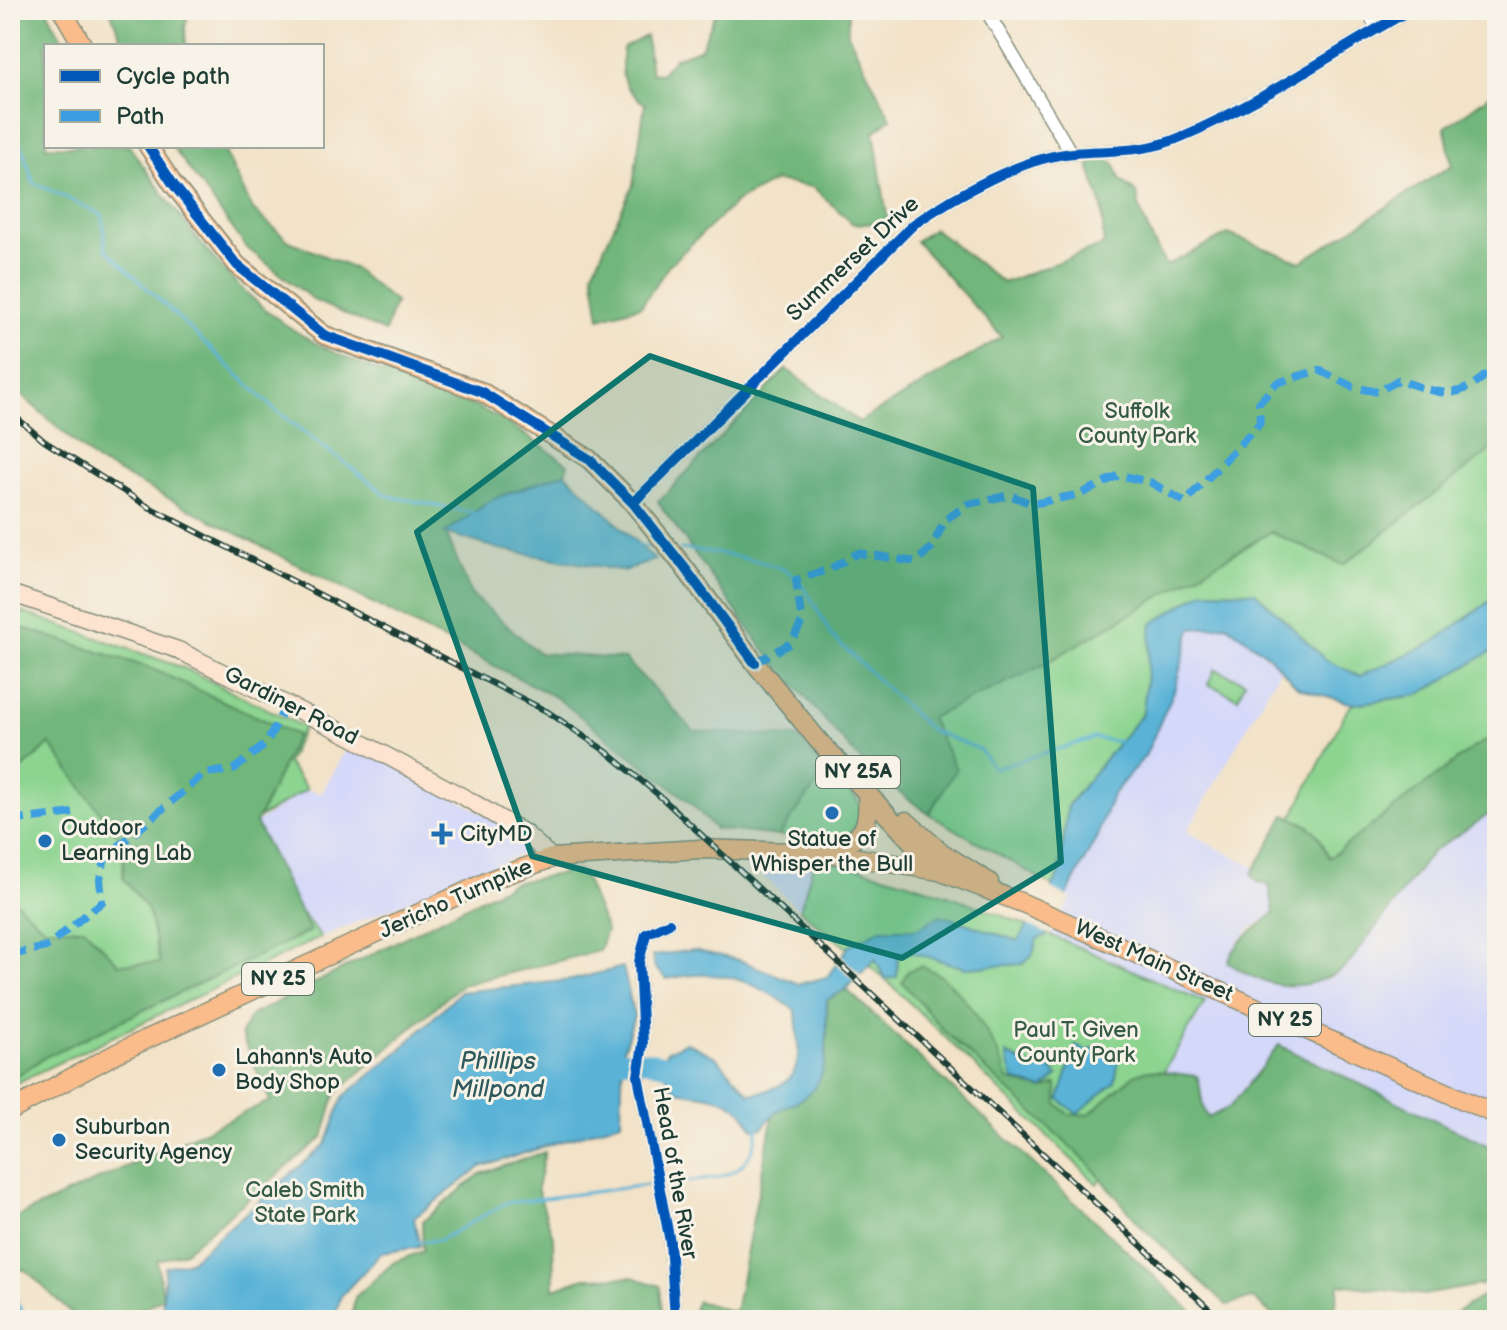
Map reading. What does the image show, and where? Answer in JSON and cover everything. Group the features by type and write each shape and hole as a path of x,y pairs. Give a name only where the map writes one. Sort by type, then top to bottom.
{"main road":[{"path":"62,10 82,44"},
{"name":"NY 25A","path":"149,148 173,184 237,265 324,335 482,392 589,459 633,503 817,739 867,793 913,835 1025,904"},
{"name":"Gardiner Road","path":"10,593 191,656 469,800 526,834 552,858"},
{"name":"NY 25A","path":"716,611 913,835 939,871"},
{"path":"828,853 848,844 863,831 867,819 867,793"},
{"path":"892,863 905,858 913,835"},
{"name":"Jericho Turnpike","path":"10,1111 117,1053 493,879 552,858 700,849 828,853 939,871"},
{"name":"West Main Street","path":"939,871 1074,925 1497,1115"}],"street":[{"path":"986,10 1071,153"},
{"path":"1367,10 1377,28"},
{"name":"Summerset Drive","path":"633,503 914,224 962,191 1071,153 1125,152 1181,137 1266,93 1410,10"},
{"name":"Head of the River","path":"669,923 646,934 639,962 643,1044 638,1076 670,1242 675,1320"}],"highlighted area":[{"path":"650,356 1033,488 1061,862 902,958 532,856 417,532"}],"shaded area":[{"path":"1227,625 1281,668 1187,832 1256,868 1253,875 1258,882 1269,885 1274,913 1250,929 1234,947 1329,979 1346,967 1432,852 1497,809 1497,1150 1280,1046 1230,1107 1208,1118 1198,1098 1200,1084 1163,1072 1202,1001 1047,934 1097,836 1112,795 1145,756 1174,691 1191,629"},
{"path":"350,741 499,822 534,849 321,937 302,914 256,823 307,789 321,794"},
{"path":"740,855 815,858 800,910"}],"green space":[{"path":"10,10 47,10 65,44 44,44 44,148 130,148 206,249 249,296 274,316 343,357 492,414 568,464 565,473 493,499 446,533 471,594 539,653 625,659 694,731 796,737 827,770 778,836 715,829 690,802 557,698 96,461 10,385"},
{"path":"110,10 189,10 185,27 186,44 123,44"},
{"path":"717,10 848,10 848,34 891,119 874,132 888,223 853,224 813,187 775,181 737,201 670,264 641,306 600,318 593,272 633,185 645,104 631,92 624,80 623,48 646,36 651,73 661,74 675,58 701,48"},
{"name":"Suffolk County Park","path":"1497,90 1497,596 1432,643 1360,676 1327,662 1255,592 1204,591 1152,624 1143,713 1068,805 1059,876 1053,886 929,814 868,769 764,650 658,502 786,369 859,422 1002,337 916,241 934,229 1003,283 1104,245 1102,206 1089,165 1093,159 1102,159 1111,163 1122,181 1137,194 1144,221 1166,266 1228,234 1301,262 1452,165 1445,128"},
{"name":"Suffolk County Park","path":"1497,90 1497,445 1343,565 1271,532 1039,667 930,718 956,769 929,814 868,769 764,650 658,502 786,369 859,422 1002,337 916,241 934,229 1003,283 1104,245 1102,206 1089,165 1103,156 1115,164 1120,180 1137,194 1144,221 1166,266 1228,234 1301,262 1452,165 1445,128"},
{"path":"173,148 223,148 253,210 289,241 353,268 395,302 385,332 315,301 247,248"},
{"path":"10,608 184,668 304,727 287,763 307,789 236,832 321,937 10,1086"},
{"path":"10,624 150,668 297,735 256,823 310,931 47,1056 10,1080 10,896 44,928 84,928 119,964 160,963 148,910 123,878 124,845 50,744 10,780"},
{"path":"1497,648 1497,737 1337,879 1262,876 1347,710 1353,704 1418,695"},
{"path":"1215,669 1245,682 1238,698 1208,684"},
{"path":"1497,735 1497,809 1432,852 1346,967 1316,982 1286,985 1257,978 1228,962 1242,940 1274,913 1269,885 1258,882 1252,874 1285,815 1314,830 1329,858 1474,747"},
{"path":"827,770 858,801 864,818 842,841 779,836"},
{"name":"Paul T. Given County Park","path":"815,858 866,870 965,901 1205,1002 1097,1184 885,979 800,910"},
{"path":"574,871 583,873 606,930 599,951 461,985 336,1093 323,1137 184,1252 157,1261 163,1298 122,1320 78,1320 27,1271 10,1266 10,1220 270,1101 241,1034 250,1016 512,883"},
{"path":"921,966 949,983 963,997 996,1049 1008,1080 1043,1089 1057,1084 1057,1104 1070,1115 1089,1114 1134,1075 1147,1070 1197,1076 1208,1118 1230,1107 1279,1045 1497,1150 1497,1261 1490,1283 1424,1295 1339,1284 1335,1309 1342,1320 1278,1320 1253,1298 1227,1305 1141,1226 1090,1165 944,1031 902,982 908,971"},
{"path":"846,989 1201,1320 690,1320 697,1301 735,1312 774,1110 794,1100 818,1079 825,1055 827,1000"},
{"path":"545,1152 537,1188 553,1237 554,1289 584,1278 632,1277 660,1286 663,1320 351,1320 355,1297 394,1262 423,1251 422,1222 480,1174"},
{"path":"1497,1280 1497,1320 1456,1320 1453,1314 1483,1296"}],"water":[{"path":"565,473 655,560 624,571 499,549 445,533 493,499"},
{"path":"1204,591 1255,592 1327,661 1360,676 1432,643 1497,596 1497,648 1418,695 1353,704 1297,687 1269,656 1227,625 1191,629 1174,691 1145,756 1112,795 1097,836 1046,936 1037,939 1033,954 1023,964 965,968 912,952 898,955 897,977 885,979 875,959 846,989 827,1000 826,1051 821,1076 815,1086 800,1100 778,1111 763,1128 753,1129 739,1109 722,1099 676,1091 665,1073 666,1052 686,1042 716,1057 750,1094 782,1084 796,1068 796,1011 766,991 735,979 703,975 667,979 655,968 652,956 693,950 739,960 799,984 827,977 849,946 881,929 916,929 941,915 1018,941 1059,876 1068,805 1143,713 1152,624"},
{"name":"Phillips Millpond","path":"623,967 634,1016 623,1051 621,1122 481,1167 414,1218 420,1247 381,1253 341,1296 334,1320 170,1320 162,1316 165,1267 190,1261 326,1144 343,1097 399,1051 460,992 572,980"},
{"path":"1076,1045 1089,1052 1093,1048 1119,1058 1115,1082 1077,1114 1059,1099"},
{"path":"1006,1054 1035,1068 1048,1065 1058,1076 1043,1089 1014,1080"}],"pier":[{"path":"1047,887 1071,898 1051,935 1024,923"},
{"path":"839,954 863,977 858,983 834,961"}],"waterway":[{"path":"10,132 20,140 33,182 102,215 106,249 274,409 388,496 474,513"},
{"path":"641,546 657,547"},
{"path":"681,549 750,559 793,575 830,634 930,730 979,749 994,768 1095,738 1120,742"},
{"path":"598,1062 644,1061 688,1072"},
{"path":"668,1183 716,1178 740,1167 755,1143 758,1124"},
{"path":"418,1242 440,1240 506,1203 655,1184"},
{"path":"10,1308 18,1320"}],"railway":[{"path":"10,412 44,441 147,506 548,712 607,752 662,798 1221,1320"}],"marked path":[{"path":"755,663 791,643 802,622 796,580 830,569 858,553 916,562 932,547 945,520 968,504 1010,495 1032,504 1081,494 1119,475 1150,482 1185,502 1260,423 1259,403 1277,383 1319,370 1353,387 1378,392 1398,380 1429,390 1452,392 1472,385 1497,365"},
{"path":"10,955 46,947 102,902 100,879 105,858 205,773 233,770 266,744 287,703"},
{"path":"10,821 73,813"}],"cycle path":[{"path":"633,503 914,224 931,213 991,179 1033,162 1074,153 1141,148 1181,137 1269,93 1410,10"},
{"path":"149,148 173,184 237,265 324,335 482,392 589,459 633,503 755,663"},
{"path":"669,923 646,934 639,962 643,1044 638,1076 670,1242 675,1320"}],"place":[{"name":"Statue of Whisper the Bull","path":"832,813"},
{"name":"CityMD","path":"442,834"},
{"name":"Outdoor Learning Lab","path":"45,841"},
{"name":"Lahann's Auto Body Shop","path":"219,1070"},
{"name":"Suburban Security Agency","path":"59,1140"}],"park label":[{"name":"Caleb Smith State Park","path":"305,1202"}]}
